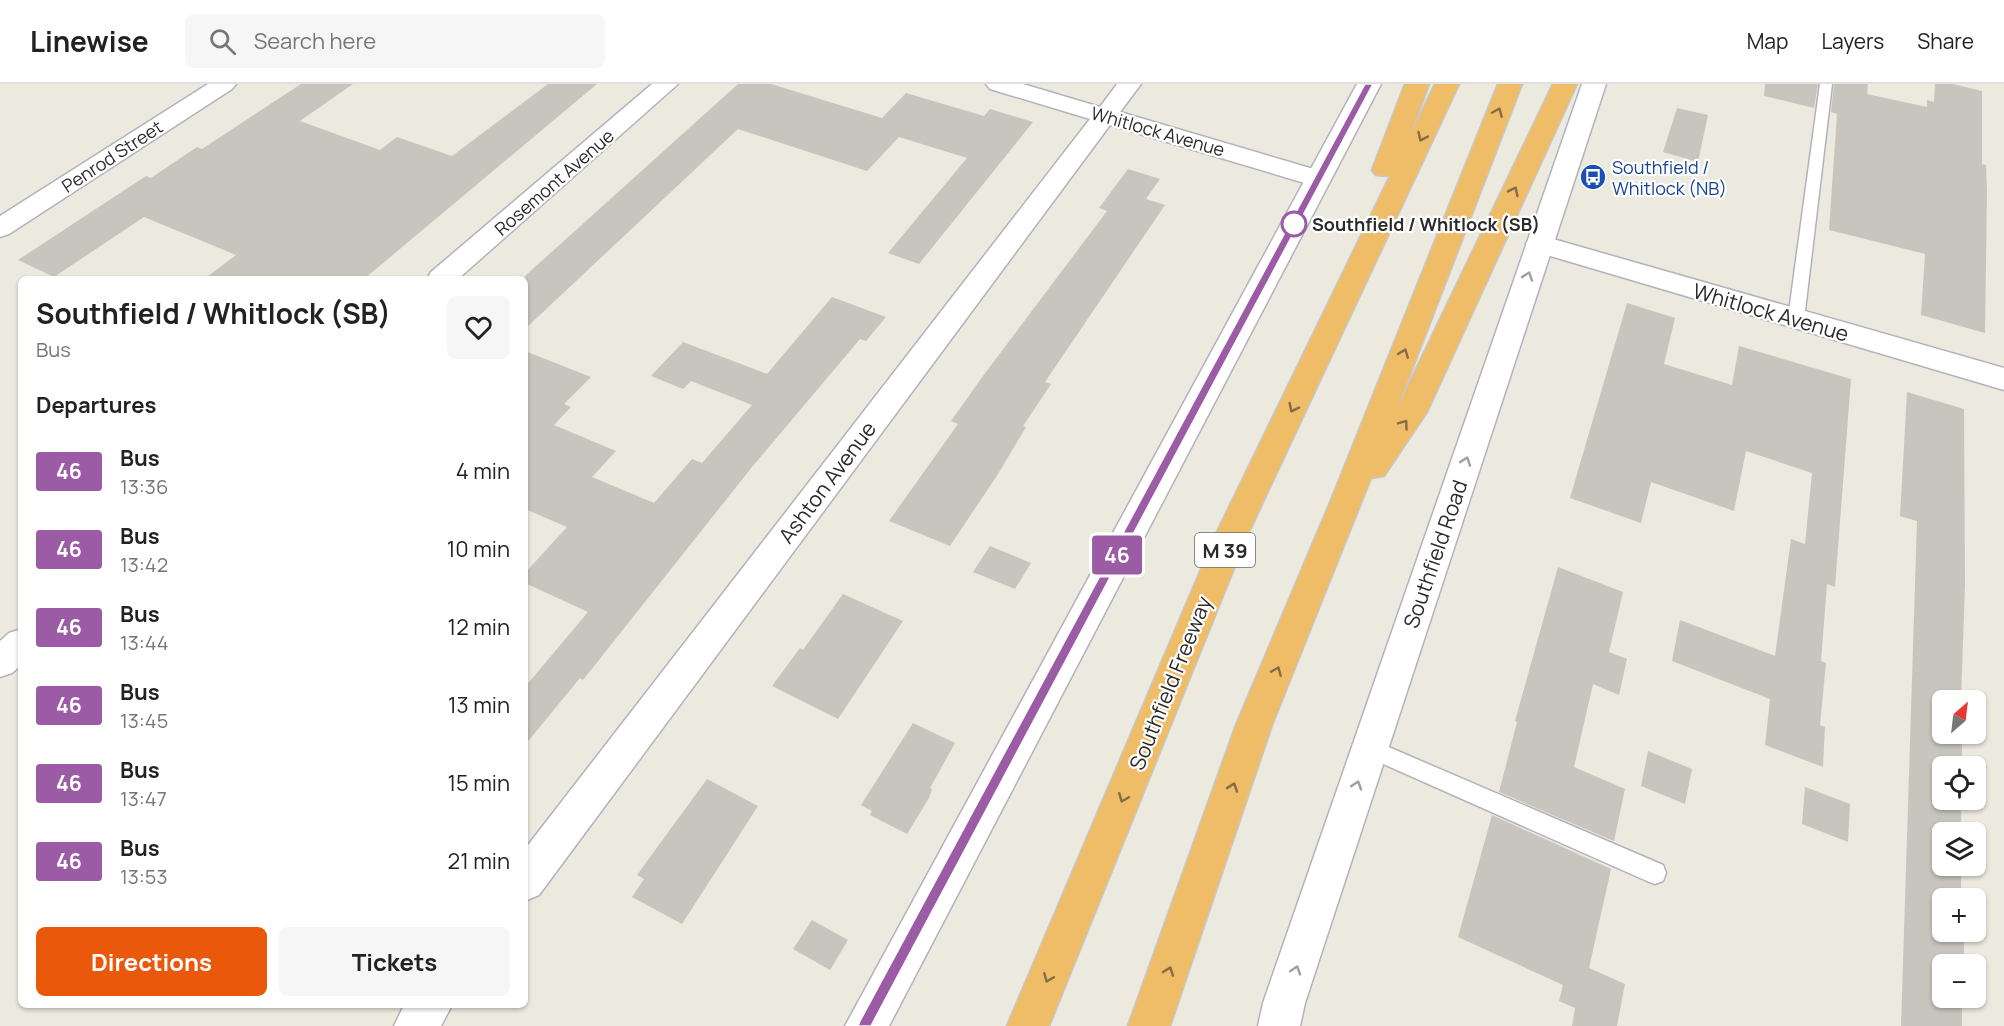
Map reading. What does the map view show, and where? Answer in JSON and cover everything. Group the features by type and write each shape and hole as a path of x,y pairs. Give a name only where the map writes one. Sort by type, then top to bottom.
{"highway":[{"path":"1314,366 1417,84"},
{"name":"Southfield Freeway","path":"1028,1026 1232,534 1447,84"},
{"path":"1149,1026 1254,725 1346,505 1466,191 1510,84"},
{"path":"1346,505 1413,412 1565,84"}],"street":[{"name":"Penrod Street","path":"0,228 224,84"},
{"name":"Rosemont Avenue","path":"444,276 666,84"},
{"name":"Whitlock Avenue","path":"998,84 1318,179"},
{"name":"Ashton Avenue","path":"528,876 1128,84"},
{"path":"866,1026 1369,84"},
{"name":"Southfield Road","path":"1279,1026 1370,748 1594,84"},
{"name":"Whitlock Avenue","path":"1539,244 2004,380"},
{"path":"0,662 18,647"},
{"path":"415,1026 429,1008"}],"lane":[{"path":"1796,319 1826,84"},
{"path":"1370,748 1655,873"}],"building":[{"path":"301,84 353,84 300,121 380,150 397,137 452,156 548,84 597,84 368,276 208,276 236,255 144,217 56,276 18,260 146,176 151,178 197,147 202,149"},
{"path":"738,84 771,84 882,118 906,93 984,116 990,109 1033,122 919,264 888,253 967,158 899,137 867,171 738,129 528,326 528,276 525,276"},
{"path":"1765,84 1818,84 1814,108 1764,96"},
{"path":"1834,84 1868,84 1867,94 1927,107 1927,100 1934,102 1935,84 1953,84 1982,91 1982,164 1986,165 1987,191 1985,333 1921,315 1925,254 1829,230 1837,114 1831,112"},
{"path":"1677,108 1708,115 1698,162 1663,152"},
{"path":"1128,169 1160,179 1146,199 1165,205 1045,382 1051,384 1023,426 1026,427 998,474 950,546 889,521 958,424 951,421 1107,211 1099,208"},
{"path":"832,297 886,317 866,341 860,339 752,467 583,680 580,678 528,741 528,683 588,612 528,584 528,570 567,527 528,510 528,352 591,377 564,404 571,407 554,425 616,451 592,477 654,503 692,459 702,463 752,405 691,381 683,389 651,376 683,342 767,374"},
{"path":"1627,303 1675,318 1664,364 1732,385 1739,346 1851,379 1835,587 1827,584 1821,661 1826,663 1820,725 1825,727 1823,767 1765,745 1770,699 1672,661 1680,620 1775,656 1791,539 1805,544 1812,473 1746,451 1734,511 1651,482 1641,523 1570,498"},
{"path":"1907,392 1964,409 1965,584 1961,690 1932,690 1932,744 1962,744 1962,756 1932,756 1932,810 1961,810 1961,822 1932,822 1932,876 1961,876 1961,888 1932,888 1932,942 1964,942 1964,954 1932,954 1932,1008 1962,1008 1962,1026 1901,1026 1917,521 1900,516"},
{"path":"990,546 1031,563 1015,589 973,572"},
{"path":"1558,567 1623,592 1609,652 1627,659 1619,695 1593,684 1574,767 1625,789 1614,841 1499,792 1517,722 1515,721"},
{"path":"843,594 903,621 838,719 772,686 800,648 803,650"},
{"path":"913,723 955,743 930,788 932,789 929,798 907,834 870,815 872,811 861,805"},
{"path":"1648,751 1692,769 1685,804 1641,786"},
{"path":"707,779 758,806 682,924 632,897 644,879 637,875"},
{"path":"1805,787 1850,804 1848,842 1802,824"},
{"path":"1492,815 1611,869 1589,968 1625,984 1617,1026 1572,1026 1575,1008 1559,1001 1563,985 1458,937"},
{"path":"812,920 848,940 830,970 793,949"}],"bus line":[{"name":"46","path":"866,1026 1369,84"}],"place":[{"name":"Southfield / Whitlock (NB)","path":"1593,177"},
{"name":"Southfield / Whitlock (SB)","path":"1294,224"}]}
